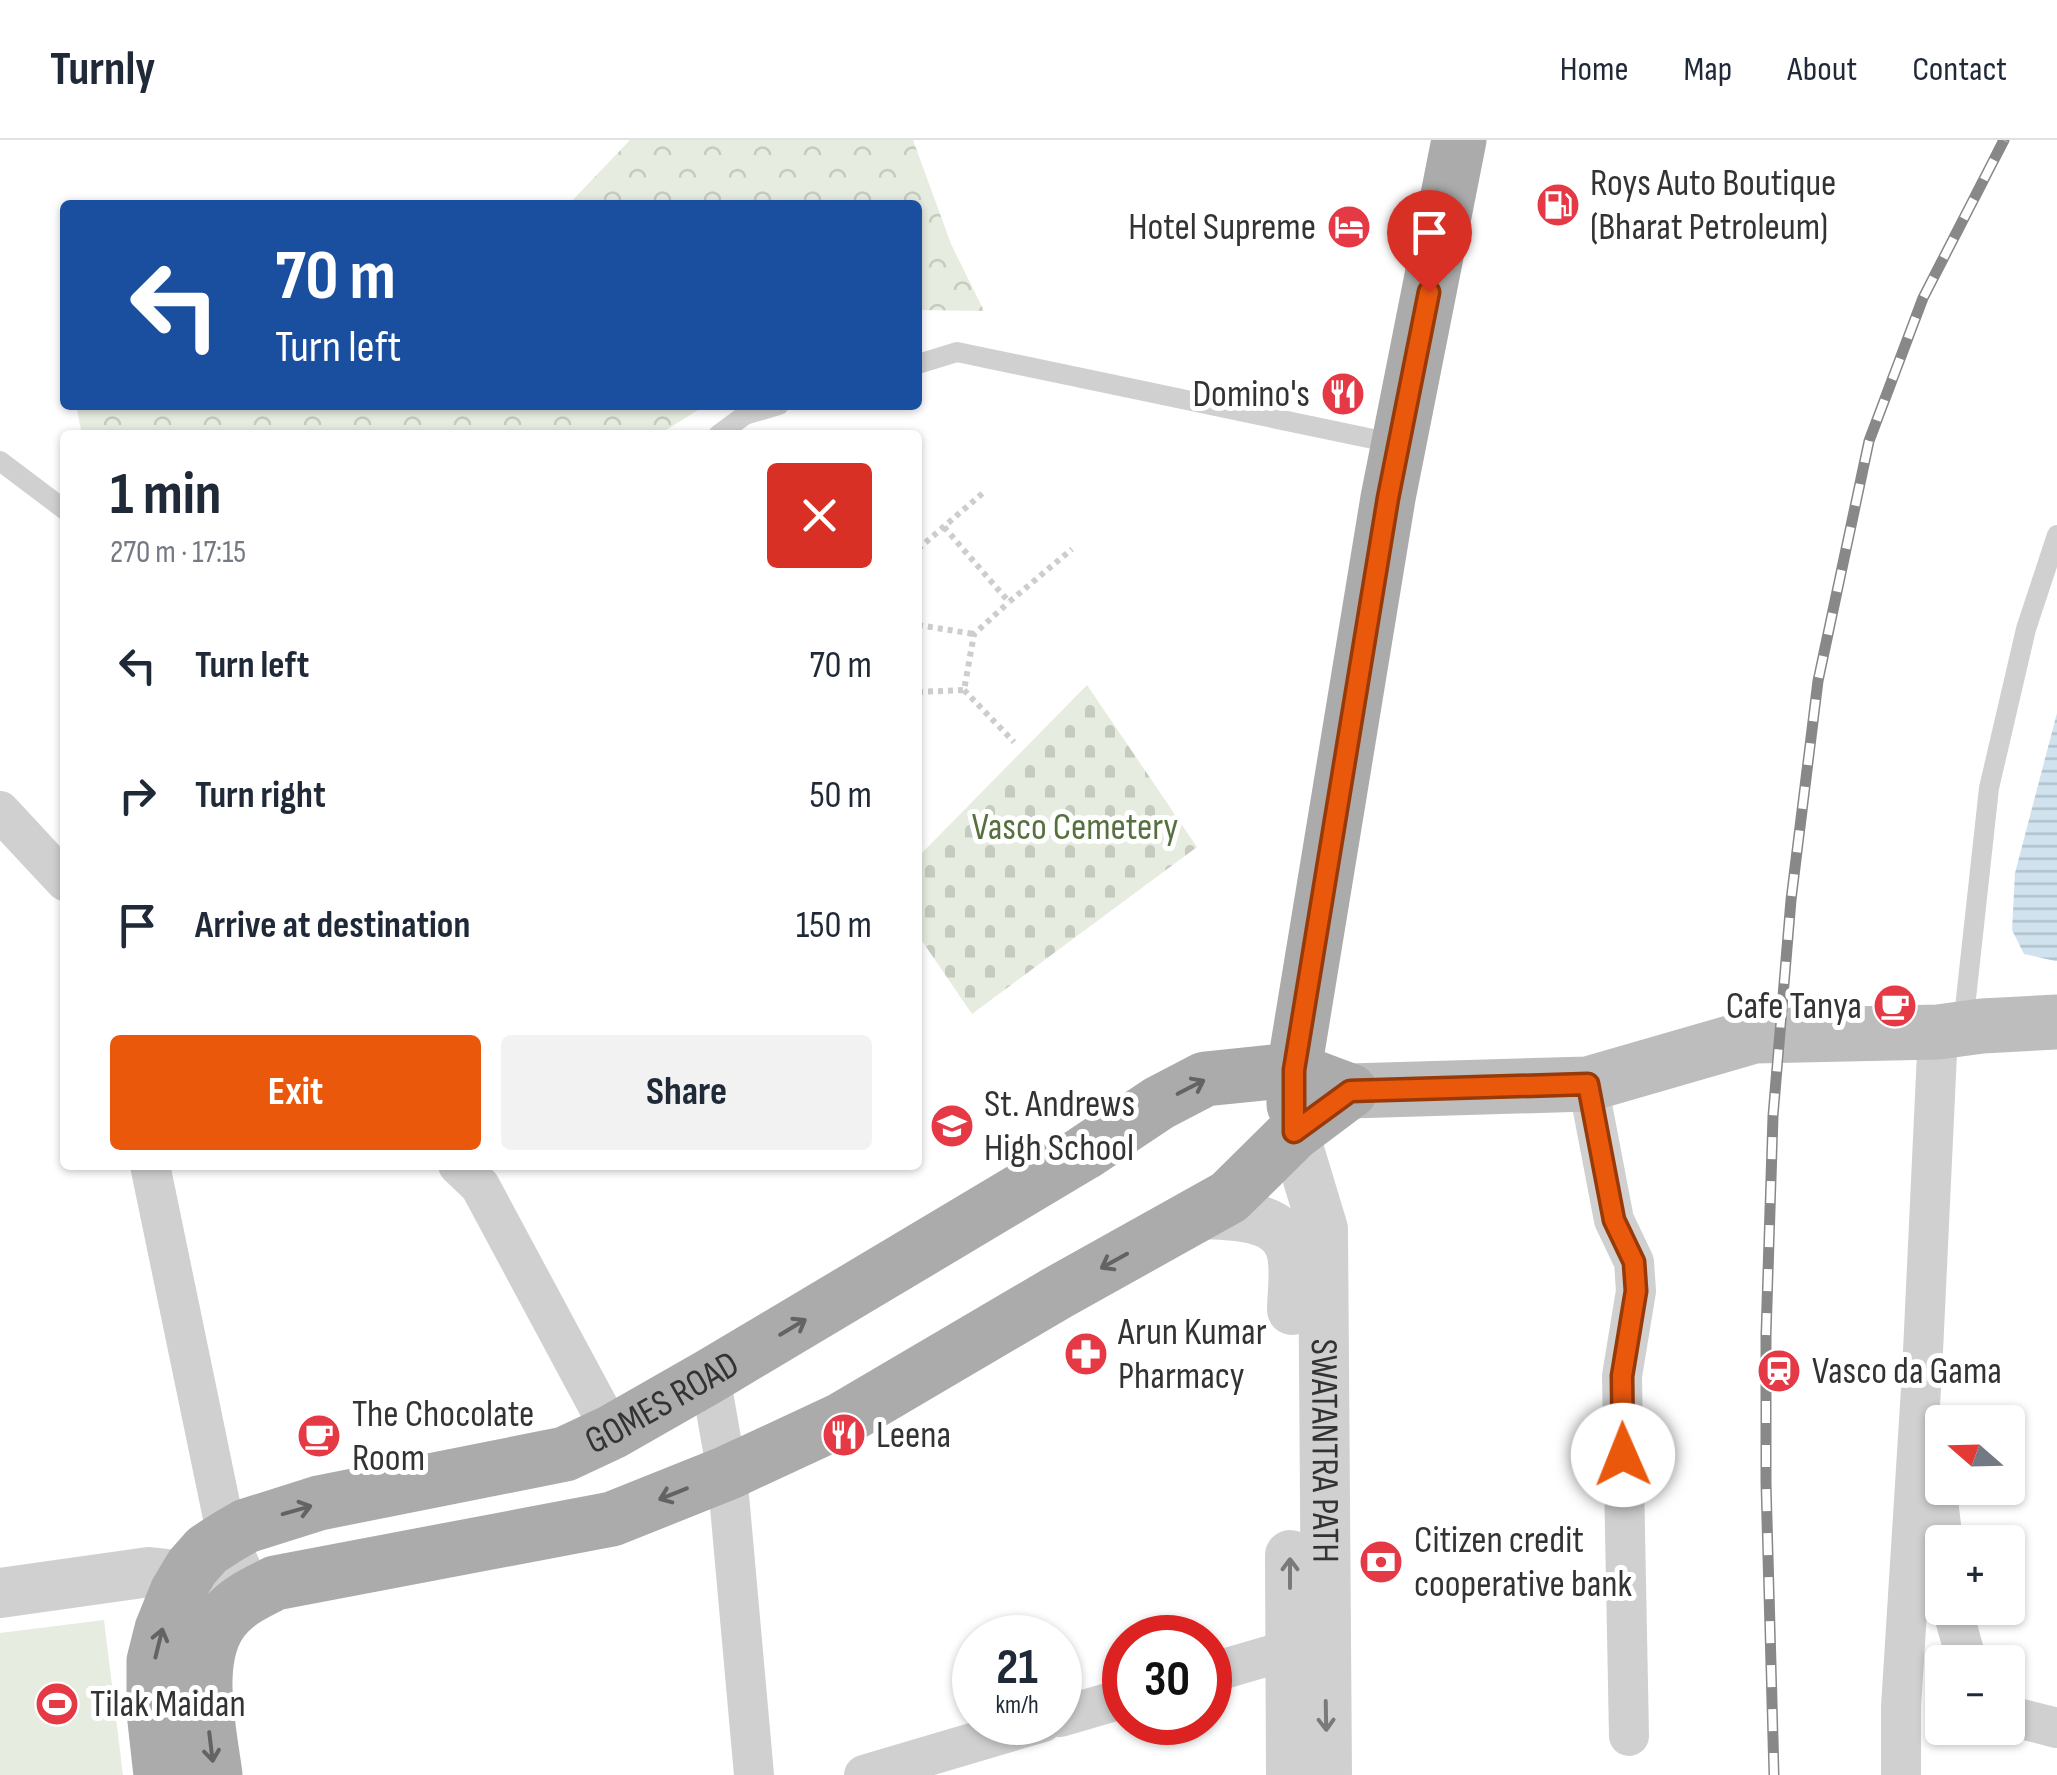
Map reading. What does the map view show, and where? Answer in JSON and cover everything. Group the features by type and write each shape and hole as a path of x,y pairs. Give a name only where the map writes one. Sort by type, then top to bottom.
{"main road":[{"path":"1294,1132 1294,1070 1399,445 1459,140"},
{"path":"1294,1070 1350,1091 1588,1084 1754,1036 1950,1030 2057,1022"},
{"name":"GOMES ROAD","path":"161,1775 154,1712 154,1661 162,1628 186,1576 207,1550 227,1537 259,1522 319,1504 564,1454 612,1432 710,1376 1159,1103 1205,1079 1294,1070"},
{"path":"215,1775 204,1669 220,1622 246,1598 275,1583 612,1519 727,1473 841,1420 1229,1198 1294,1132 1350,1091"}],"street":[{"path":"0,812 60,876"},
{"path":"1901,1775 1901,1707 1922,1373 1950,1030"},
{"path":"1588,1084 1614,1220 1634,1262 1636,1291 1622,1376 1629,1736"},
{"name":"SWATANTRA PATH","path":"1291,1775 1307,1644 1322,1229 1294,1132"},
{"path":"151,1170 227,1537 246,1598"},
{"path":"463,1170 480,1186 612,1432"},
{"name":"SWATANTRA PATH","path":"1200,1214 1266,1223 1287,1240 1292,1256 1307,1644 1327,1775"},
{"path":"1922,1373 1942,1525"},
{"path":"710,1376 727,1473 754,1775"},
{"path":"0,1593 150,1572 186,1576 246,1598"},
{"path":"1232,1666 1307,1644"},
{"path":"2025,1720 2057,1728"},
{"path":"864,1775 965,1745"}],"lane":[{"path":"922,363 957,352 1399,445"},
{"path":"725,430 745,415 762,410"},
{"path":"0,460 60,506"},
{"path":"1950,1030 1989,788 2026,629 2057,535"}],"path":[{"path":"922,546 984,492"},
{"path":"944,527 1009,602"},
{"path":"964,690 974,634 1072,549"},
{"path":"922,626 974,634"},
{"path":"922,692 964,690 1014,742"}],"green space":[{"path":"630,140 913,140 951,244 984,311 922,310 922,200 573,200"},
{"path":"77,410 698,410 666,430 81,430"},
{"name":"Vasco Cemetery","path":"1087,685 1197,847 972,1014 922,941 922,853"},
{"name":"Tilak Maidan","path":"104,1620 123,1775 0,1775 0,1633"}],"water":[{"path":"2057,713 2055,961 2024,954 2012,930 2015,873"}],"railway":[{"path":"1774,1775 1766,1483 1773,1116 1791,900 1818,681 1869,441 1923,298 2004,140"}],"place":[{"name":"Roys Auto Boutique (Bharat Petroleum)","path":"1558,205"},
{"name":"Hotel Supreme","path":"1349,227"},
{"name":"Domino's","path":"1343,394"},
{"name":"Cafe Tanya","path":"1895,1006"},
{"name":"St. Andrews High School","path":"952,1126"},
{"name":"Arun Kumar Pharmacy","path":"1086,1354"},
{"name":"Vasco da Gama","path":"1779,1371"},
{"name":"Leena","path":"844,1435"},
{"name":"The Chocolate Room","path":"319,1436"},
{"name":"Citizen credit cooperative bank","path":"1381,1562"},
{"name":"Tilak Maidan","path":"57,1704"}],"route":[{"path":"1429,292 1388,498 1294,1070 1294,1132 1350,1091 1588,1084 1614,1220 1634,1262 1636,1291 1622,1376 1623,1455"}]}
